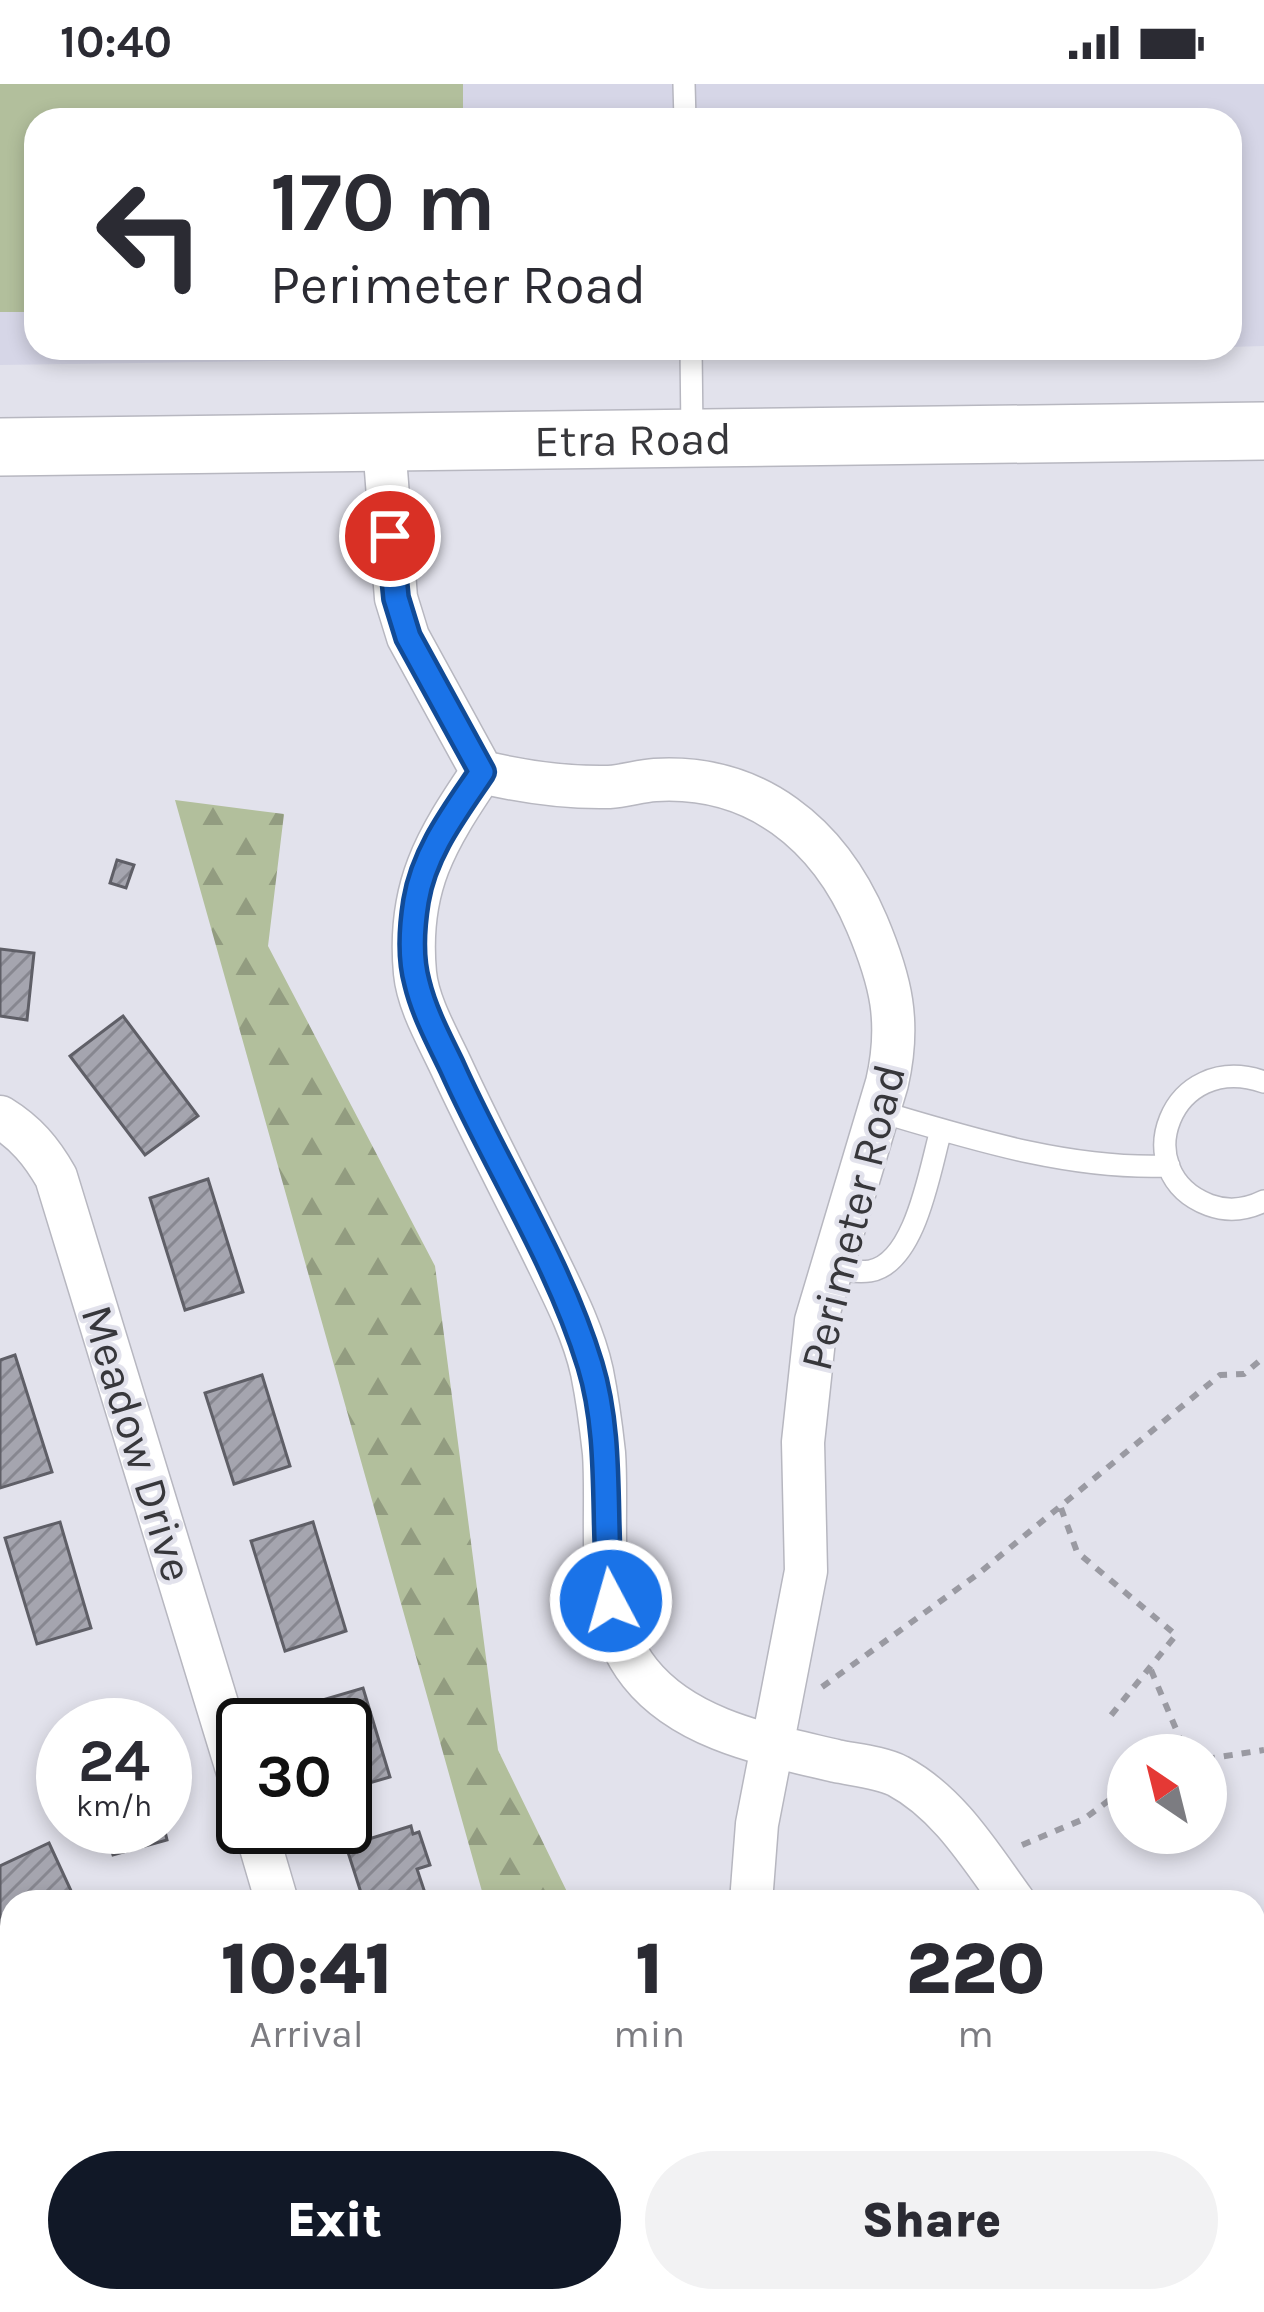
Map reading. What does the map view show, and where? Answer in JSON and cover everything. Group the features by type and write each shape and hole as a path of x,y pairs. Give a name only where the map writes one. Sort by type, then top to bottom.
{"main road":[{"name":"Etra Road","path":"0,447 1264,431"}],"street":[{"path":"384,445 396,598 408,637 482,772 426,863 416,898 416,980 471,1110 565,1297 591,1369 604,1453 606,1555 622,1646 661,1695 720,1730 895,1774 929,1798 1005,1890"},
{"name":"Perimeter Road","path":"482,772 560,785 612,787 657,780 707,784 749,795 787,814 819,846 853,892 894,1001 895,1051 816,1321 803,1442 806,1571 757,1824 752,1890"},
{"name":"Meadow Drive","path":"0,1117 31,1140 56,1177 216,1701"},
{"path":"263,1854 274,1890"}],"lane":[{"path":"691,360 693,440"},
{"path":"1264,1082 1244,1075 1221,1075 1198,1083 1180,1099 1169,1119 1165,1142 1169,1166 1195,1198 1235,1210 1264,1201"},
{"path":"878,1111 941,1130 1116,1168 1169,1166"},
{"path":"832,1270 874,1271 901,1253 916,1219 941,1130"}],"path":[{"path":"784,1686 808,1691 827,1685 978,1574 1220,1375 1244,1375 1264,1357"},
{"path":"1061,1506 1077,1552 1176,1635 1108,1719"},
{"path":"1151,1670 1178,1734"},
{"path":"1227,1756 1264,1750"},
{"path":"984,1861 1084,1820 1107,1802"}],"shaded area":[{"path":"0,84 1264,84 1264,346 1242,347 1242,108 24,108 24,360 336,360 0,365"}],"green space":[{"path":"0,84 463,84 463,108 24,108 24,312 0,312"},
{"path":"175,800 284,814 268,946 435,1266 498,1750 566,1890 482,1890"}],"building":[{"path":"117,860 134,865 126,888 110,883"},
{"path":"0,949 34,953 27,1020 0,1016"},
{"path":"123,1016 198,1116 145,1155 70,1056"},
{"path":"208,1179 243,1292 185,1310 150,1198"},
{"path":"15,1355 52,1472 0,1488 0,1360"},
{"path":"262,1375 290,1466 234,1484 205,1393"},
{"path":"60,1522 91,1628 37,1644 5,1538"},
{"path":"313,1522 346,1631 285,1651 251,1541"},
{"path":"363,1688 366,1698 329,1698"},
{"path":"372,1718 390,1777 372,1782"},
{"path":"411,1826 413,1834 419,1832 430,1865 417,1869 424,1890 360,1890 349,1854 372,1854 372,1838"},
{"path":"36,1849 36,1854 54,1854 71,1890 0,1890 0,1866"}],"route":[{"path":"390,536 396,598 408,637 482,772 426,863 416,898 416,980 471,1110 565,1297 591,1369 604,1453 611,1601"}]}
